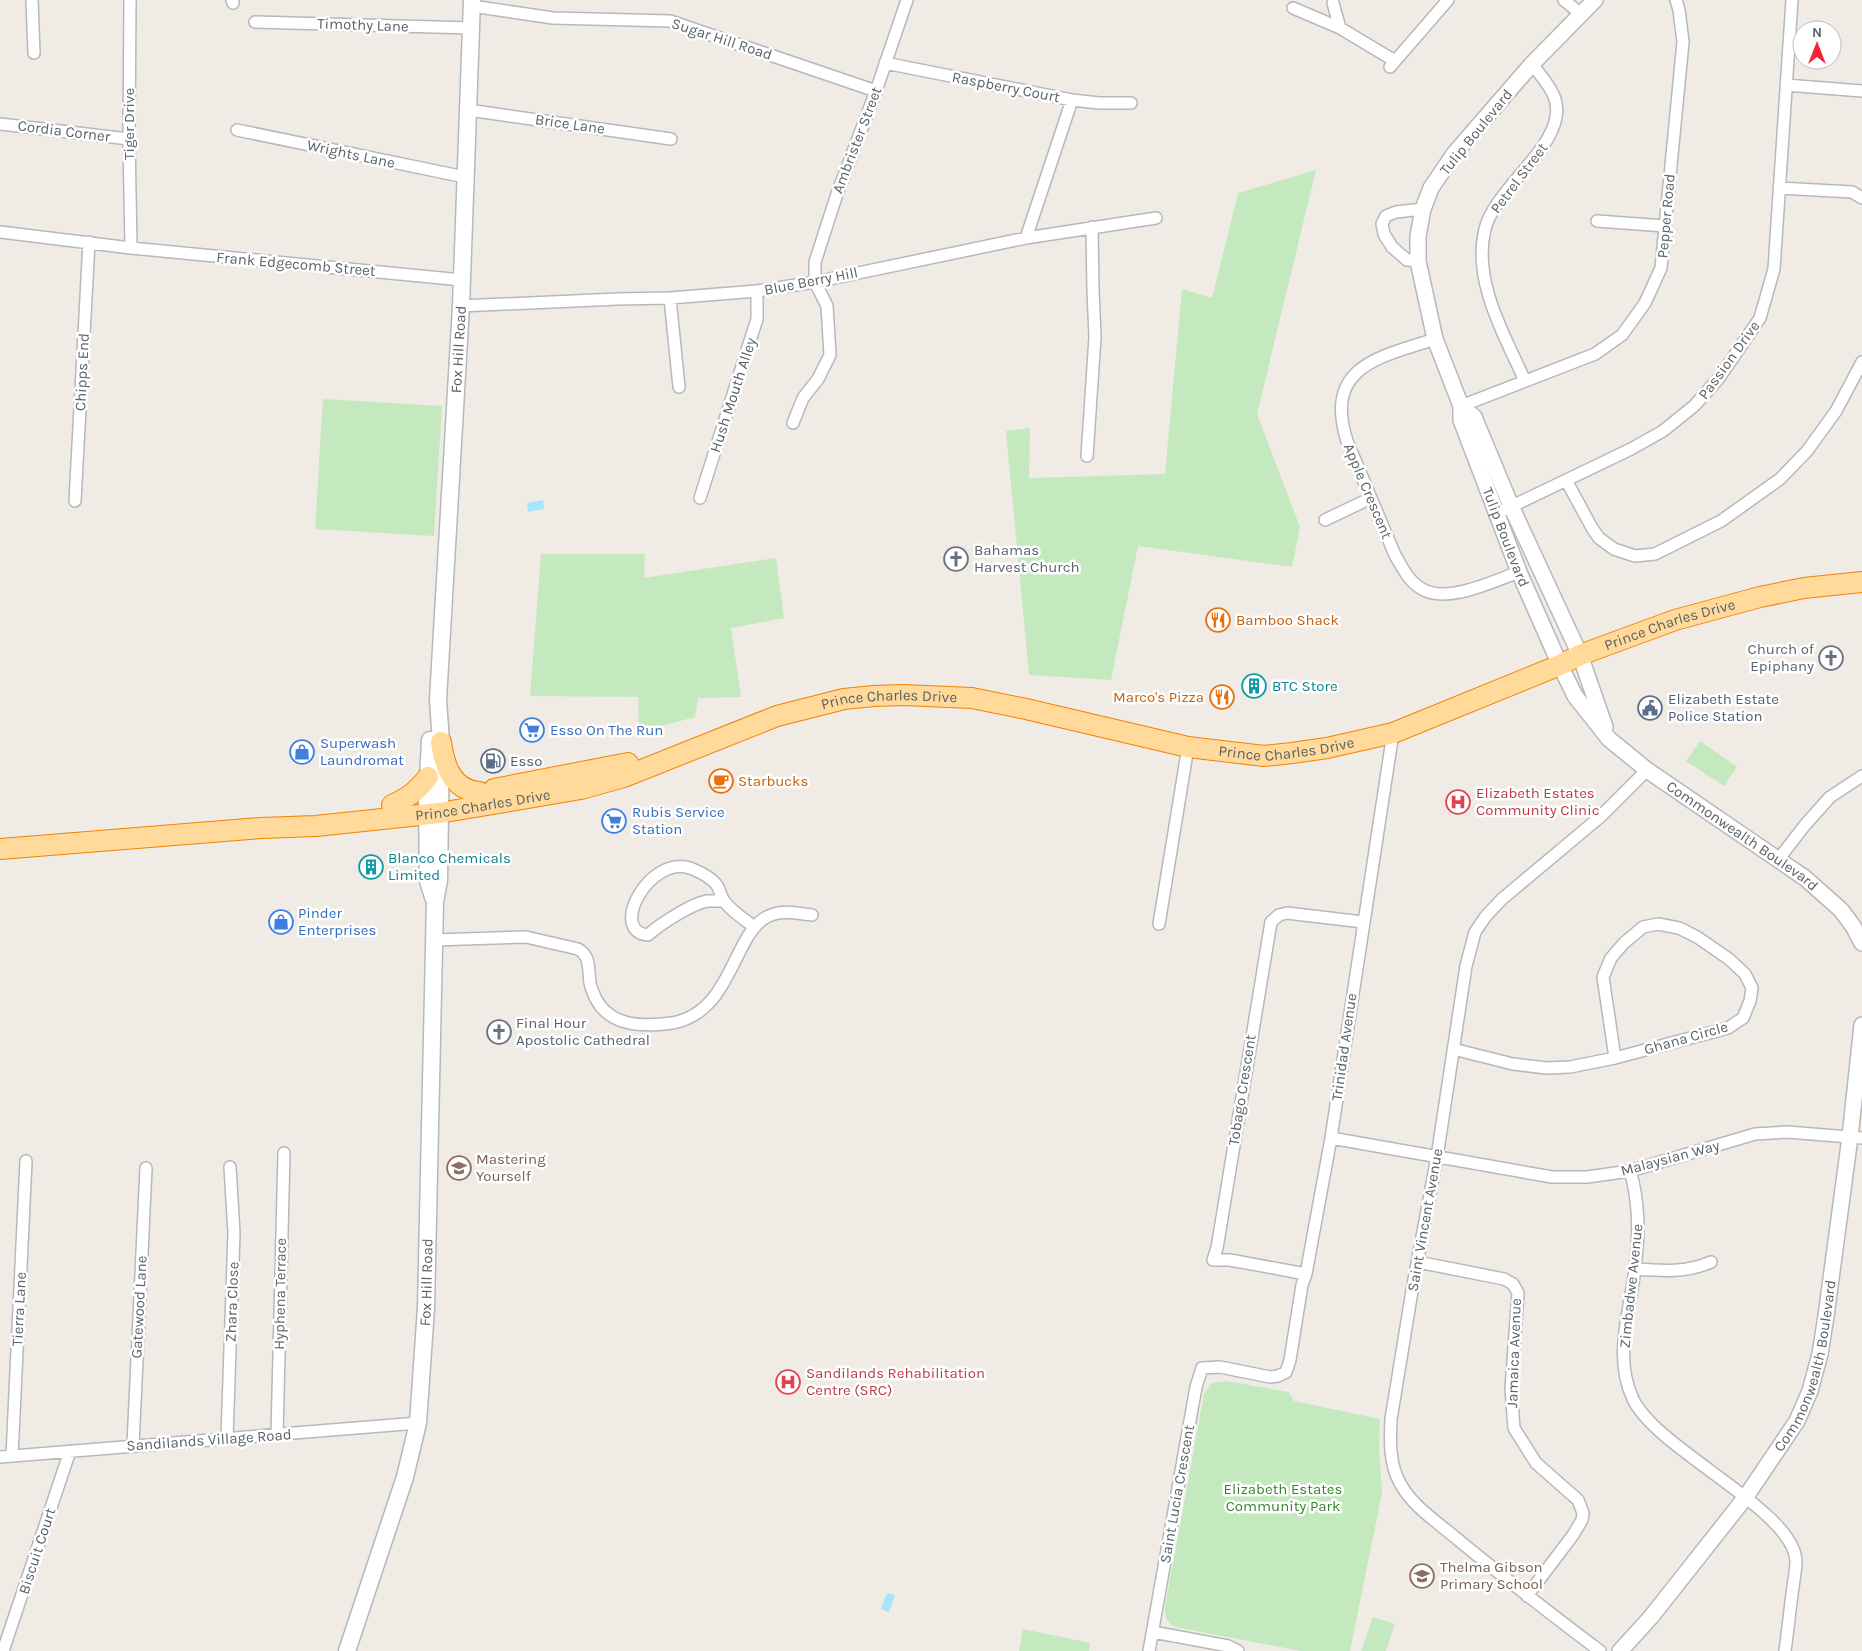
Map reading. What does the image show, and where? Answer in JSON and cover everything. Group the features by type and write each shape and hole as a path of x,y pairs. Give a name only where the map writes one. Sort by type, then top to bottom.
{"highway":[{"name":"Prince Charles Drive","path":"0,850 261,828 316,826 433,806 580,789 624,777 777,716 844,699 903,695 972,698 1188,747 1264,756 1327,748 1393,732 1560,665 1580,655 1675,620 1760,597 1804,588 1862,582"},
{"path":"441,742 443,759 453,778 464,789 479,792"},
{"name":"Prince Charles Drive","path":"261,828 313,815 392,804 433,806 479,792 698,747"},
{"path":"392,804 406,799 428,777"}],"main road":[{"name":"Fox Hill Road","path":"347,1651 405,1477 418,1424 426,1308 435,902 428,881 433,806 441,742 438,700 461,306 472,3"},
{"name":"Fox Hill Road","path":"433,806 428,777 430,742 438,700"}],"street":[{"path":"32,0 34,52"},
{"name":"Tiger Drive","path":"130,0 129,139 131,248"},
{"name":"Ambrister Street","path":"816,282 815,262 837,194 907,0"},
{"path":"1293,8 1340,28 1392,64 1448,0"},
{"path":"1564,0 1582,15"},
{"name":"Tulip Boulevard","path":"1560,665 1520,572 1461,420 1461,406 1435,339 1418,261 1418,236 1423,209 1431,188 1454,154 1532,64 1595,0"},
{"name":"Pepper Road","path":"1461,406 1595,354 1622,335 1645,303 1662,268 1683,42 1676,0"},
{"name":"Passion Drive","path":"1497,512 1631,449 1663,431 1694,406 1719,378 1760,318 1774,269 1792,0"},
{"name":"Sugar Hill Road","path":"472,3 554,18 670,21 876,90"},
{"path":"1333,3 1340,28"},
{"name":"Timothy Lane","path":"255,22 471,28"},
{"name":"Raspberry Court","path":"885,63 1072,100 1026,238"},
{"name":"Petrel Street","path":"1525,381 1499,324 1485,284 1483,256 1485,230 1490,216 1551,134 1558,114 1552,92 1532,64"},
{"path":"1786,85 1862,91"},
{"path":"1072,100 1131,104"},
{"name":"Brice Lane","path":"468,110 671,139"},
{"name":"Cordia Corner","path":"0,124 129,139"},
{"name":"Wrights Lane","path":"237,130 465,177"},
{"path":"1779,188 1852,192 1862,198"},
{"path":"1418,261 1407,260 1392,247 1384,234 1382,224 1386,216 1396,212 1423,209"},
{"name":"Blue Berry Hill","path":"461,306 670,298 758,291 816,282 1026,238 1156,218"},
{"path":"1597,222 1666,226"},
{"path":"1086,456 1096,337 1092,228"},
{"name":"Frank Edgecomb Street","path":"0,232 131,248 462,280"},
{"name":"Chipps End","path":"75,501 89,242"},
{"path":"792,422 803,398 818,379 830,355 827,306 816,282"},
{"name":"Hush Mouth Alley","path":"700,498 757,319 758,291"},
{"path":"670,298 679,387"},
{"name":"Apple Crescent","path":"1435,339 1379,357 1368,362 1356,373 1345,389 1341,402 1342,426 1395,555 1404,571 1420,588 1435,593 1452,594 1488,584 1520,572"},
{"path":"1566,480 1599,538 1614,549 1635,556 1655,554 1721,521 1780,479 1807,451 1836,411 1862,362"},
{"name":"Tulip Boulevard","path":"1461,406 1474,418 1511,506 1580,655"},
{"path":"1325,520 1371,498"},
{"path":"1580,655 1609,739"},
{"name":"Commonwealth Boulevard","path":"1560,665 1575,696 1609,739 1647,770 1805,878 1840,910 1853,926 1862,943"},
{"name":"Trinidad Avenue","path":"1290,1360 1302,1285 1306,1274 1331,1138 1393,732"},
{"path":"1159,924 1188,747"},
{"name":"Saint Vincent Avenue","path":"1600,1651 1527,1596 1410,1499 1398,1481 1392,1452 1391,1419 1437,1157 1466,966 1475,932 1486,916 1502,899 1600,817 1647,770"},
{"path":"1778,860 1830,797 1862,776"},
{"path":"724,901 707,901 698,904 657,927 648,935 640,935 635,931 632,922 636,897 658,873 670,867 689,868 707,877 716,884 724,901 753,926"},
{"path":"434,940 526,937 578,950 588,960 590,985 598,1003 605,1012 624,1023 659,1025 679,1021 698,1012 713,999 729,975 753,926 762,919 786,912 812,915"},
{"name":"Tobago Crescent","path":"1306,1274 1230,1260 1213,1260 1217,1248 1271,922 1279,915 1287,913 1363,922"},
{"name":"Ghana Circle","path":"1453,1048 1513,1064 1546,1068 1570,1068 1615,1058 1728,1028 1742,1018 1750,1001 1752,988 1745,974 1729,959 1697,937 1679,928 1658,924 1643,927 1624,943 1611,958 1603,977 1615,1058"},
{"name":"Commonwealth Boulevard","path":"1620,1651 1651,1617 1745,1498 1797,1420 1810,1391 1820,1354 1856,1138 1862,1025"},
{"name":"Malaysian Way","path":"1331,1138 1552,1177 1586,1177 1630,1172 1755,1134 1787,1132 1856,1138"},
{"name":"Hyphena Terrace","path":"277,1434 284,1153"},
{"name":"Tierra Lane","path":"6,1456 26,1161"},
{"name":"Zhara Close","path":"228,1438 234,1233 230,1167"},
{"name":"Gatewood Lane","path":"133,1445 146,1168"},
{"name":"Zimbadwe Avenue","path":"1630,1172 1635,1188 1638,1210 1635,1269 1623,1348 1624,1368 1628,1386 1633,1400 1650,1422 1768,1516 1791,1543 1796,1560 1786,1651"},
{"name":"Jamaica Avenue","path":"1418,1262 1504,1279 1514,1284 1518,1293 1511,1389 1514,1428 1536,1463 1575,1496 1582,1506 1583,1513 1582,1520 1573,1535 1527,1596"},
{"path":"1635,1269 1684,1270 1697,1268 1711,1262"},
{"name":"Saint Lucia Crescent","path":"1153,1632 1196,1387 1202,1368 1220,1368 1270,1377 1286,1372 1290,1360"},
{"name":"Sandilands Village Road","path":"6,1456 418,1424"},
{"name":"Biscuit Court","path":"3,1651 70,1450"},
{"path":"1149,1651 1153,1632 1228,1646 1238,1651"}],"green space":[{"path":"1316,170 1257,414 1300,527 1292,567 1138,546 1111,680 1029,675 1006,431 1030,428 1029,478 1165,474 1182,289 1212,298 1238,193"},
{"path":"323,399 442,406 434,536 315,529"},
{"path":"541,554 645,554 644,578 776,558 784,618 731,628 741,697 698,698 695,717 639,732 638,697 530,696"},
{"path":"1700,741 1737,767 1724,786 1686,761"},
{"name":"Elizabeth Estates Community Park","path":"1226,1381 1289,1392 1294,1401 1380,1419 1379,1446 1382,1493 1350,1651 1301,1651 1180,1628 1172,1625 1166,1618 1165,1607 1204,1394 1212,1383"},
{"path":"1373,1617 1395,1624 1386,1651 1361,1651"},
{"path":"1023,1629 1090,1643 1089,1651 1019,1651"}],"water":[{"path":"543,500 544,509 528,512 527,503"},
{"path":"887,1593 895,1595 889,1612 881,1609"}],"place":[{"name":"Bahamas Harvest Church","path":"956,559"},
{"name":"Bamboo Shack","path":"1218,620"},
{"name":"Church of Epiphany","path":"1831,658"},
{"name":"BTC Store","path":"1254,686"},
{"name":"Marco's Pizza","path":"1222,697"},
{"name":"Elizabeth Estate Police Station","path":"1650,708"},
{"name":"Esso On The Run","path":"532,730"},
{"name":"Superwash Laundromat","path":"302,752"},
{"name":"Esso","path":"493,761"},
{"name":"Starbucks","path":"721,781"},
{"name":"Elizabeth Estates Community Clinic","path":"1458,802"},
{"name":"Rubis Service Station","path":"614,821"},
{"name":"Blanco Chemicals Limited","path":"371,867"},
{"name":"Pinder Enterprises","path":"281,922"},
{"name":"Final Hour Apostolic Cathedral","path":"499,1032"},
{"name":"Mastering Yourself","path":"459,1168"},
{"name":"Sandilands Rehabilitation Centre (SRC)","path":"788,1382"},
{"name":"Thelma Gibson Primary School","path":"1422,1576"}]}
